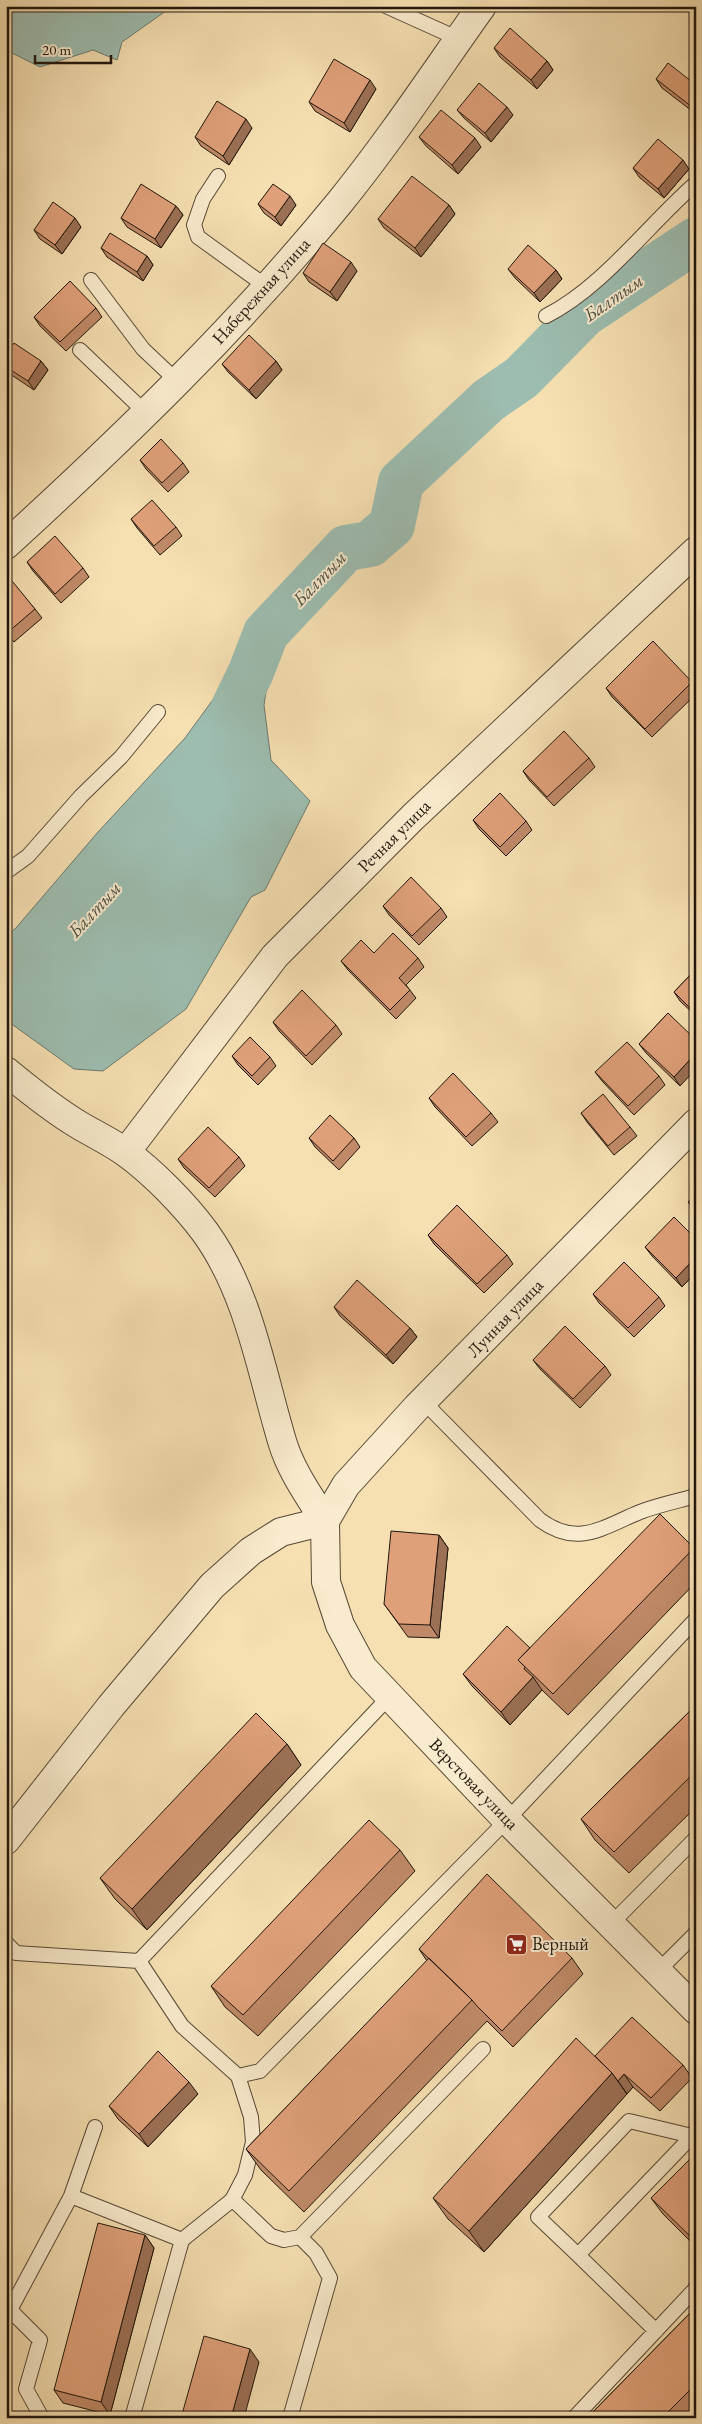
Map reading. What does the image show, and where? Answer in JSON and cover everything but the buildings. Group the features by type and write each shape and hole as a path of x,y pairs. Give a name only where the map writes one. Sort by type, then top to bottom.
{"street":[{"name":"Набережная улица","path":"6,546 147,414 235,324 340,201 482,6"},
{"name":"Речная улица","path":"126,1152 275,956 413,816 696,550"},
{"path":"6,1071 77,1124 126,1152 183,1204 206,1234 223,1263 258,1349 282,1443 304,1489 325,1520 281,1532 251,1551 212,1586 111,1706 6,1840"},
{"name":"Лунная улица","path":"325,1520 346,1485 423,1401 696,1124"},
{"name":"Верстовая улица","path":"325,1520 326,1582 340,1625 363,1668 507,1820 696,2010"}],"lane":[{"path":"386,6 459,39"},
{"path":"218,176 202,199 194,226 198,237 267,286"},
{"path":"546,316 559,309 587,287 696,184"},
{"path":"91,280 143,349 178,382"},
{"path":"80,350 147,414"},
{"path":"6,872 28,856 81,796 121,757 158,712"},
{"path":"423,1401 540,1520 553,1529 568,1534 588,1534 641,1511 696,1496"},
{"path":"238,2076 260,2071 507,1820 696,1619"},
{"path":"139,1961 390,1696"},
{"path":"611,1924 696,1838"},
{"path":"658,1971 696,1933"},
{"path":"6,1943 16,1953 139,1961"},
{"path":"132,2418 182,2240 232,2199 245,2175 253,2142 251,2117 238,2076 182,2026 139,1961"},
{"path":"232,2199 271,2236 284,2240 300,2237 483,2049"},
{"path":"656,2331 538,2216 629,2121 694,2134"},
{"path":"42,2418 26,2389 40,2340 10,2310 71,2196 95,2127"},
{"path":"578,2254 694,2134"},
{"path":"71,2196 182,2240"},
{"path":"290,2418 330,2278 316,2253 300,2237"},
{"path":"574,2418 696,2288"}],"water":[{"path":"6,6 173,6 122,42 117,60 93,50 40,67 6,50"},
{"path":"252,646 272,653 264,705 271,760 310,801 265,890 251,897 186,1009 103,1071 74,1069 6,1020 6,935 15,929 98,832 185,738"}],"waterway":[{"name":"Балтым","path":"234,707 251,672 266,633 346,548 370,544 392,525 401,482 489,400 521,378 584,314 696,240"}],"place":[{"name":"Верный","path":"516,1944"}]}
